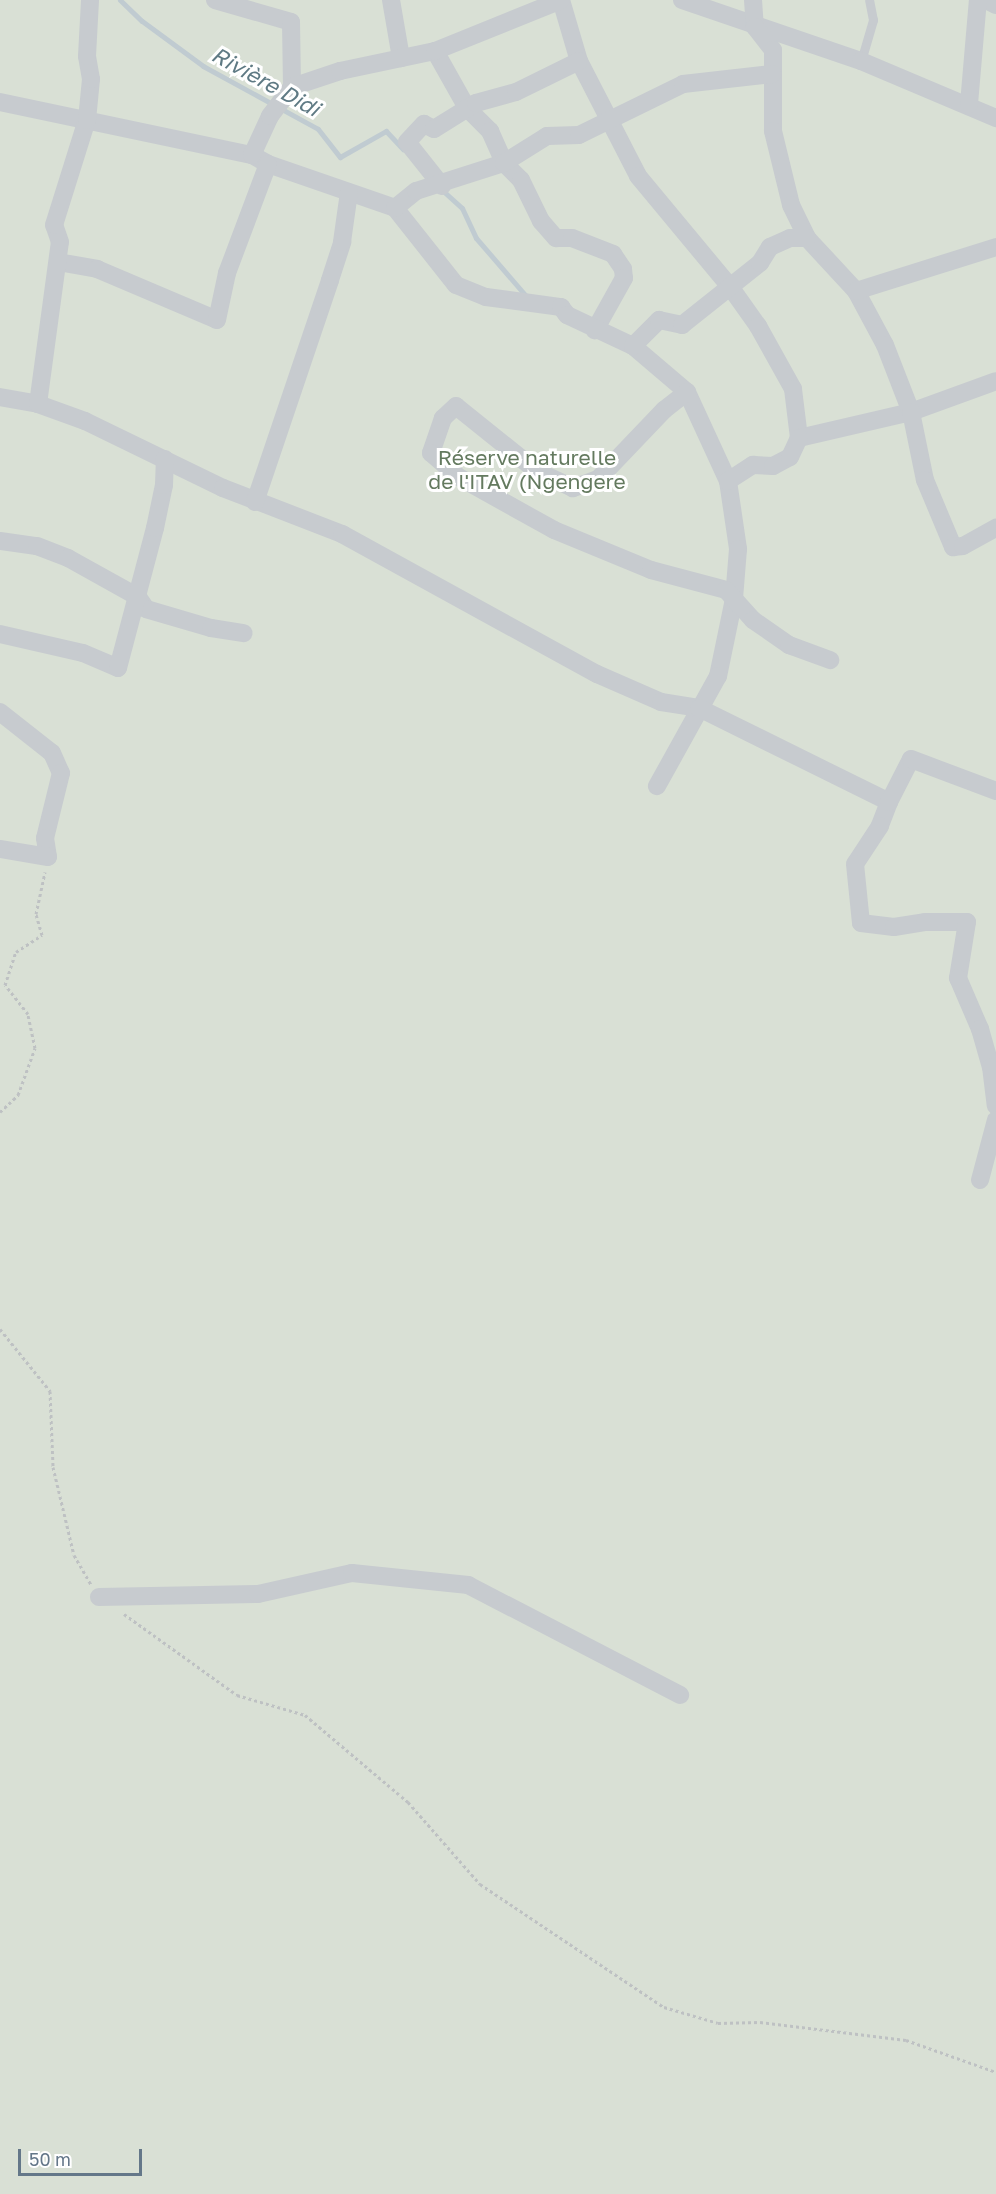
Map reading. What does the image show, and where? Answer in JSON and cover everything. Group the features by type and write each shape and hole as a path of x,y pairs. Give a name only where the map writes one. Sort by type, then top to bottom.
{"street":[{"path":"38,404 60,242 54,225 87,120 91,79 87,56 90,0"},
{"path":"215,0 291,22 287,93"},
{"path":"391,0 401,58"},
{"path":"252,155 270,116 287,93 340,71 435,51 561,0 579,61 638,176 731,288 758,326 793,389 795,415 801,428 790,457 773,466 753,465 728,481"},
{"path":"682,0 755,27 861,61 969,104 996,118"},
{"path":"753,0 755,27 773,50 776,157 791,205 807,238 856,291 885,345 910,412 925,480 953,547 963,546 996,528"},
{"path":"969,104 978,0"},
{"path":"986,0 996,5"},
{"path":"435,51 467,108 490,131 504,163 520,180 541,221 556,238 572,238 614,254 623,268 624,278 609,297 595,330"},
{"path":"437,187 407,142 424,124 434,129 467,108 516,92 579,61"},
{"path":"395,208 416,191 437,187 504,163 547,136 579,135 609,118 683,84 772,74"},
{"path":"0,102 252,155 268,164 395,208 456,285 486,297 561,307 567,315 633,346 687,392 728,481 738,549 734,599 718,676 657,786"},
{"path":"58,262 97,270 217,320 227,273 268,164"},
{"path":"255,502 342,242 349,192"},
{"path":"633,346 659,320 682,325 760,263 770,247 790,238 807,238"},
{"path":"856,291 996,247"},
{"path":"799,438 910,412 996,381"},
{"path":"687,392 664,410 598,479 573,488 538,472 456,406 443,418 431,453 457,476 554,531 651,570 726,590 753,620 789,645 830,660"},
{"path":"0,397 38,404 165,459 255,502 342,534 597,674 661,702 699,708 889,802"},
{"path":"0,634 83,653 118,668 138,597 164,485 165,459"},
{"path":"0,541 38,546 68,558 138,597 146,609 212,628 244,633"},
{"path":"0,712 52,753 61,773 45,838 48,856 0,849"},
{"path":"996,791 911,759 889,802 880,826 855,864 861,923 894,927 925,922 967,922 958,978 980,1029 991,1067 996,1106"},
{"path":"980,1180 996,1120"},
{"path":"99,1597 258,1594 352,1573 468,1585 680,1695"}],"lane":[{"path":"861,61 873,20 868,0"}],"path":[{"path":"0,1112 18,1095 35,1048 28,1014 5,985 16,952 42,935 36,914 48,856"},
{"path":"0,1329 50,1391 52,1467 74,1555 99,1597 237,1695 305,1715 408,1802 480,1884 664,2007 718,2023 760,2022 906,2040 996,2072"}],"green space":[{"name":"Réserve naturelle de l'ITAV (Ngengere","path":"0,0 996,0 996,2194 0,2194"}],"waterway":[{"name":"Rivière Didi","path":"120,0 142,21 203,66 318,129 340,157 386,131 403,149"},
{"name":"Rivière Didi","path":"442,190 462,208 476,238 527,297"}]}
